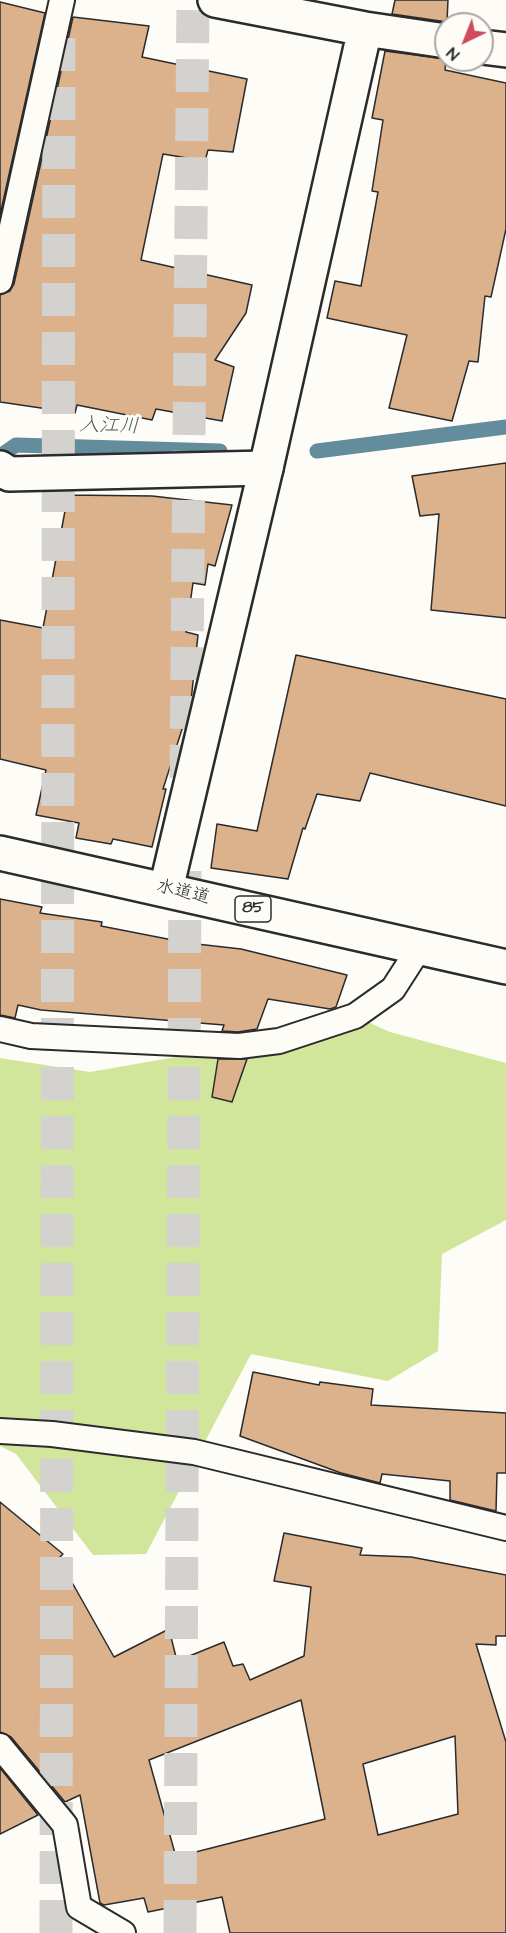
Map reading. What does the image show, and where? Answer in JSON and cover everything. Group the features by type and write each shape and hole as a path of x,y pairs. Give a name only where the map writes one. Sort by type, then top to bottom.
{"street":[{"path":"215,0 365,29 434,39"},
{"path":"166,889 266,468 365,29"},
{"path":"5,471 266,468"},
{"name":"水道道","path":"0,853 506,967"}],"lane":[{"path":"0,281 62,0"},
{"path":"0,1029 31,1036 227,1046 279,1041 355,1016 393,989 420,947"},
{"path":"0,1431 52,1434 194,1452 506,1528"},
{"path":"0,1746 65,1825 79,1907 123,1933"}],"green space":[{"path":"355,1016 390,1032 506,1063 506,1220 442,1254 438,1351 388,1381 251,1354 146,1554 93,1555 16,1454 0,1446 0,1058 90,1072 239,1046"}],"building":[{"path":"395,0 448,0 447,12 434,12 434,20 392,14"},
{"path":"0,2 45,13 0,215"},
{"path":"73,17 149,26 142,57 247,79 233,152 208,150 205,161 163,154 141,260 252,285 246,313 215,360 234,367 222,421 156,409 152,420 77,405 75,413 0,402 0,295 10,291 14,284"},
{"path":"385,51 434,57 434,72 454,72 506,83 506,229 491,297 485,296 478,362 469,361 452,421 389,408 407,335 327,318 335,281 361,286 378,192 372,191 383,120 372,118"},
{"path":"506,463 506,618 431,610 439,514 420,516 412,476"},
{"path":"68,495 152,496 232,505 215,566 208,564 205,585 193,583 186,632 198,635 191,701 163,789 166,789 152,847 113,839 111,844 76,838 79,823 36,815 46,770 0,759 0,620 43,628"},
{"path":"296,655 506,699 506,806 370,773 360,801 317,794 305,829 303,828 288,879 211,868 217,824 257,831"},
{"path":"0,899 42,907 40,913 102,922 101,926 188,943 241,949 347,975 336,1007 330,1009 268,999 257,1029 238,1032 222,1031 224,1025 41,1010 18,1005 15,1018 0,1015"},
{"path":"218,1059 247,1059 232,1102 212,1097"},
{"path":"253,1372 319,1385 320,1382 373,1389 371,1405 506,1413 506,1473 497,1473 496,1511 450,1500 450,1481 382,1474 380,1483 341,1473 240,1436"},
{"path":"0,1502 63,1554 59,1558 72,1573 69,1577 114,1657 169,1629 177,1661 224,1642 233,1666 243,1664 250,1680 304,1656 311,1587 274,1581 284,1533 362,1548 360,1555 411,1557 506,1575 506,1636 496,1636 496,1645 476,1644 506,1742 506,1933 230,1933 222,1897 148,1912 144,1898 104,1905 100,1903 80,1795 65,1802 11,1737 0,1732","holes":["301,1700 325,1819 176,1857 149,1760","455,1736 458,1814 378,1835 363,1764"]},
{"path":"0,1768 38,1815 0,1834"}],"waterway":[{"name":"入江川","path":"317,451 506,427"},
{"name":"入江川","path":"0,456 16,445 220,451"}],"tunnel":[{"path":"186,778 193,0"},
{"path":"56,1933 59,27"},
{"path":"180,1933 185,866"}]}
